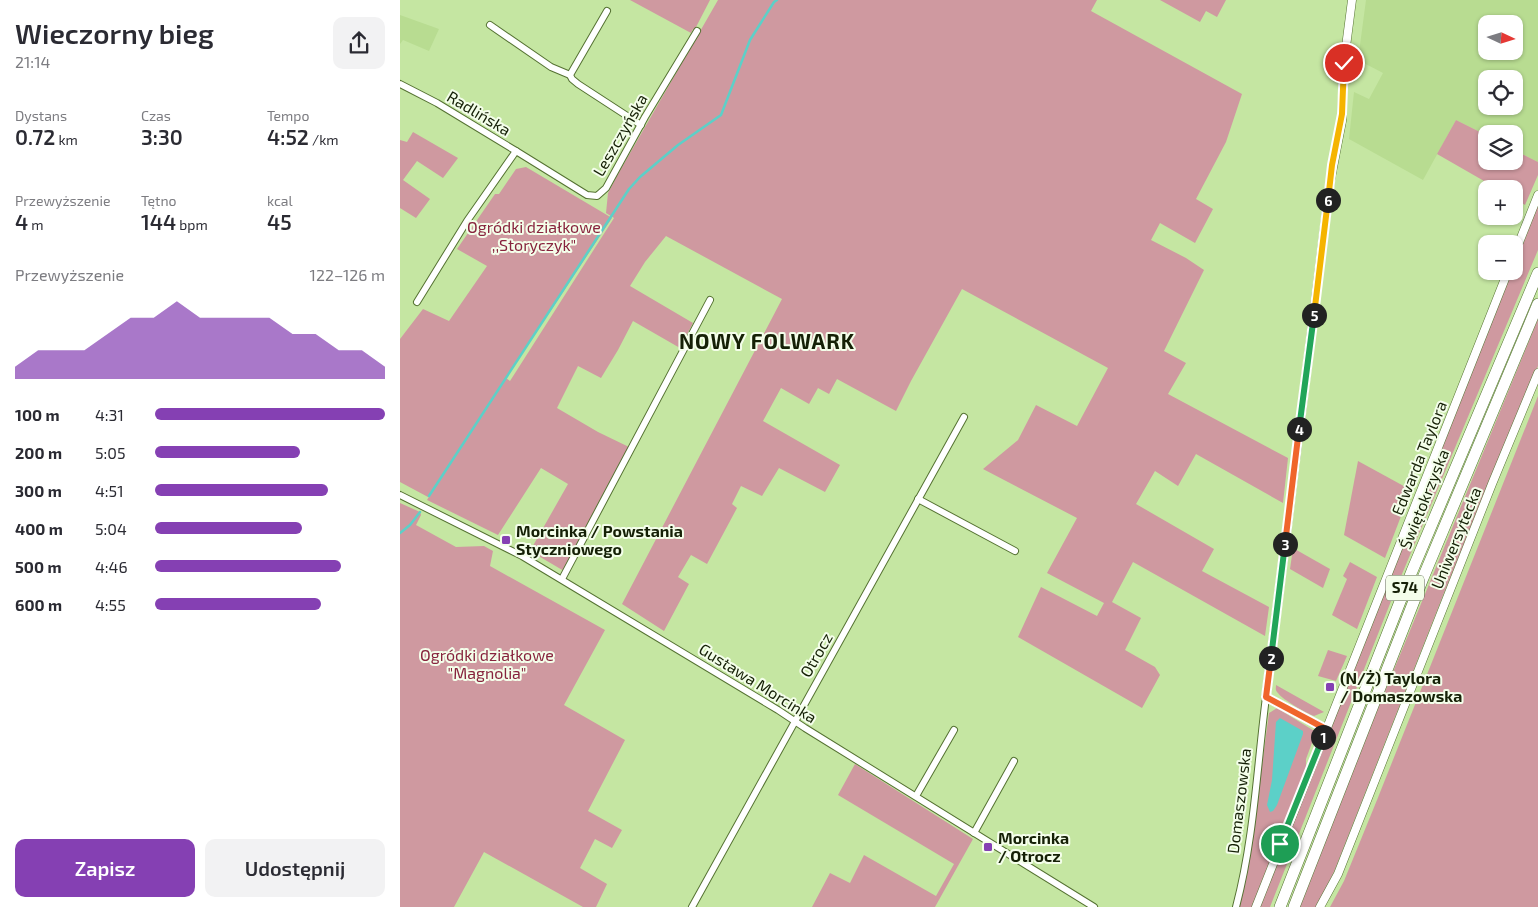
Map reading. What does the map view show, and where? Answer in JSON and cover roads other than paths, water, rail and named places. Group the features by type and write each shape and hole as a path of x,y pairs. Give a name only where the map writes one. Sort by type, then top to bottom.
{"highway":[{"name":"Świętokrzyska","path":"1280,907 1412,571 1538,273"},
{"name":"Świętokrzyska","path":"1294,907 1423,578 1538,304"}],"street":[{"name":"Domaszowska","path":"1236,907 1248,846 1330,182 1342,121 1343,70 1352,0"},
{"path":"570,74 607,11"},
{"path":"490,26 551,67 570,74 572,79 578,84 641,125"},
{"name":"Leszczyńska","path":"516,151 587,195 598,196 606,188 697,31"},
{"name":"Radlińska","path":"400,84 437,103 516,151 472,214 418,302"},
{"path":"1522,235 1538,195"},
{"name":"Edwarda Taylora","path":"1256,907 1504,280"},
{"path":"562,579 710,300"},
{"name":"Uniwersytecka","path":"1320,907 1338,874 1492,484 1538,373"},
{"name":"Otrocz","path":"692,907 964,416"},
{"name":"Gustawa Morcinka","path":"400,495 522,556 562,579 1094,907"},
{"path":"918,499 1014,551"},
{"path":"1266,697 1326,729"},
{"path":"916,796 954,730"},
{"path":"974,832 1014,761"}],"water":[{"path":"1280,718 1303,731 1303,734 1277,805 1270,812 1267,805 1272,780 1276,722"}],"waterway":[{"path":"429,496 629,189 640,177 678,145 721,115 750,40 777,0"},
{"path":"400,533 410,525 420,512"}],"place":[{"name":"Morcinka / Powstania Styczniowego","path":"506,540"},
{"name":"(N/Ż) Taylora / Domaszowska","path":"1330,687"},
{"name":"Morcinka / Otrocz","path":"988,847"}],"district":[{"name":"NOWY FOLWARK","path":"767,342"}],"park label":[{"name":"Ogródki działkowe ,,Storyczyk\"","path":"534,236"},
{"name":"Ogródki działkowe \"Magnolia\"","path":"487,664"}]}
